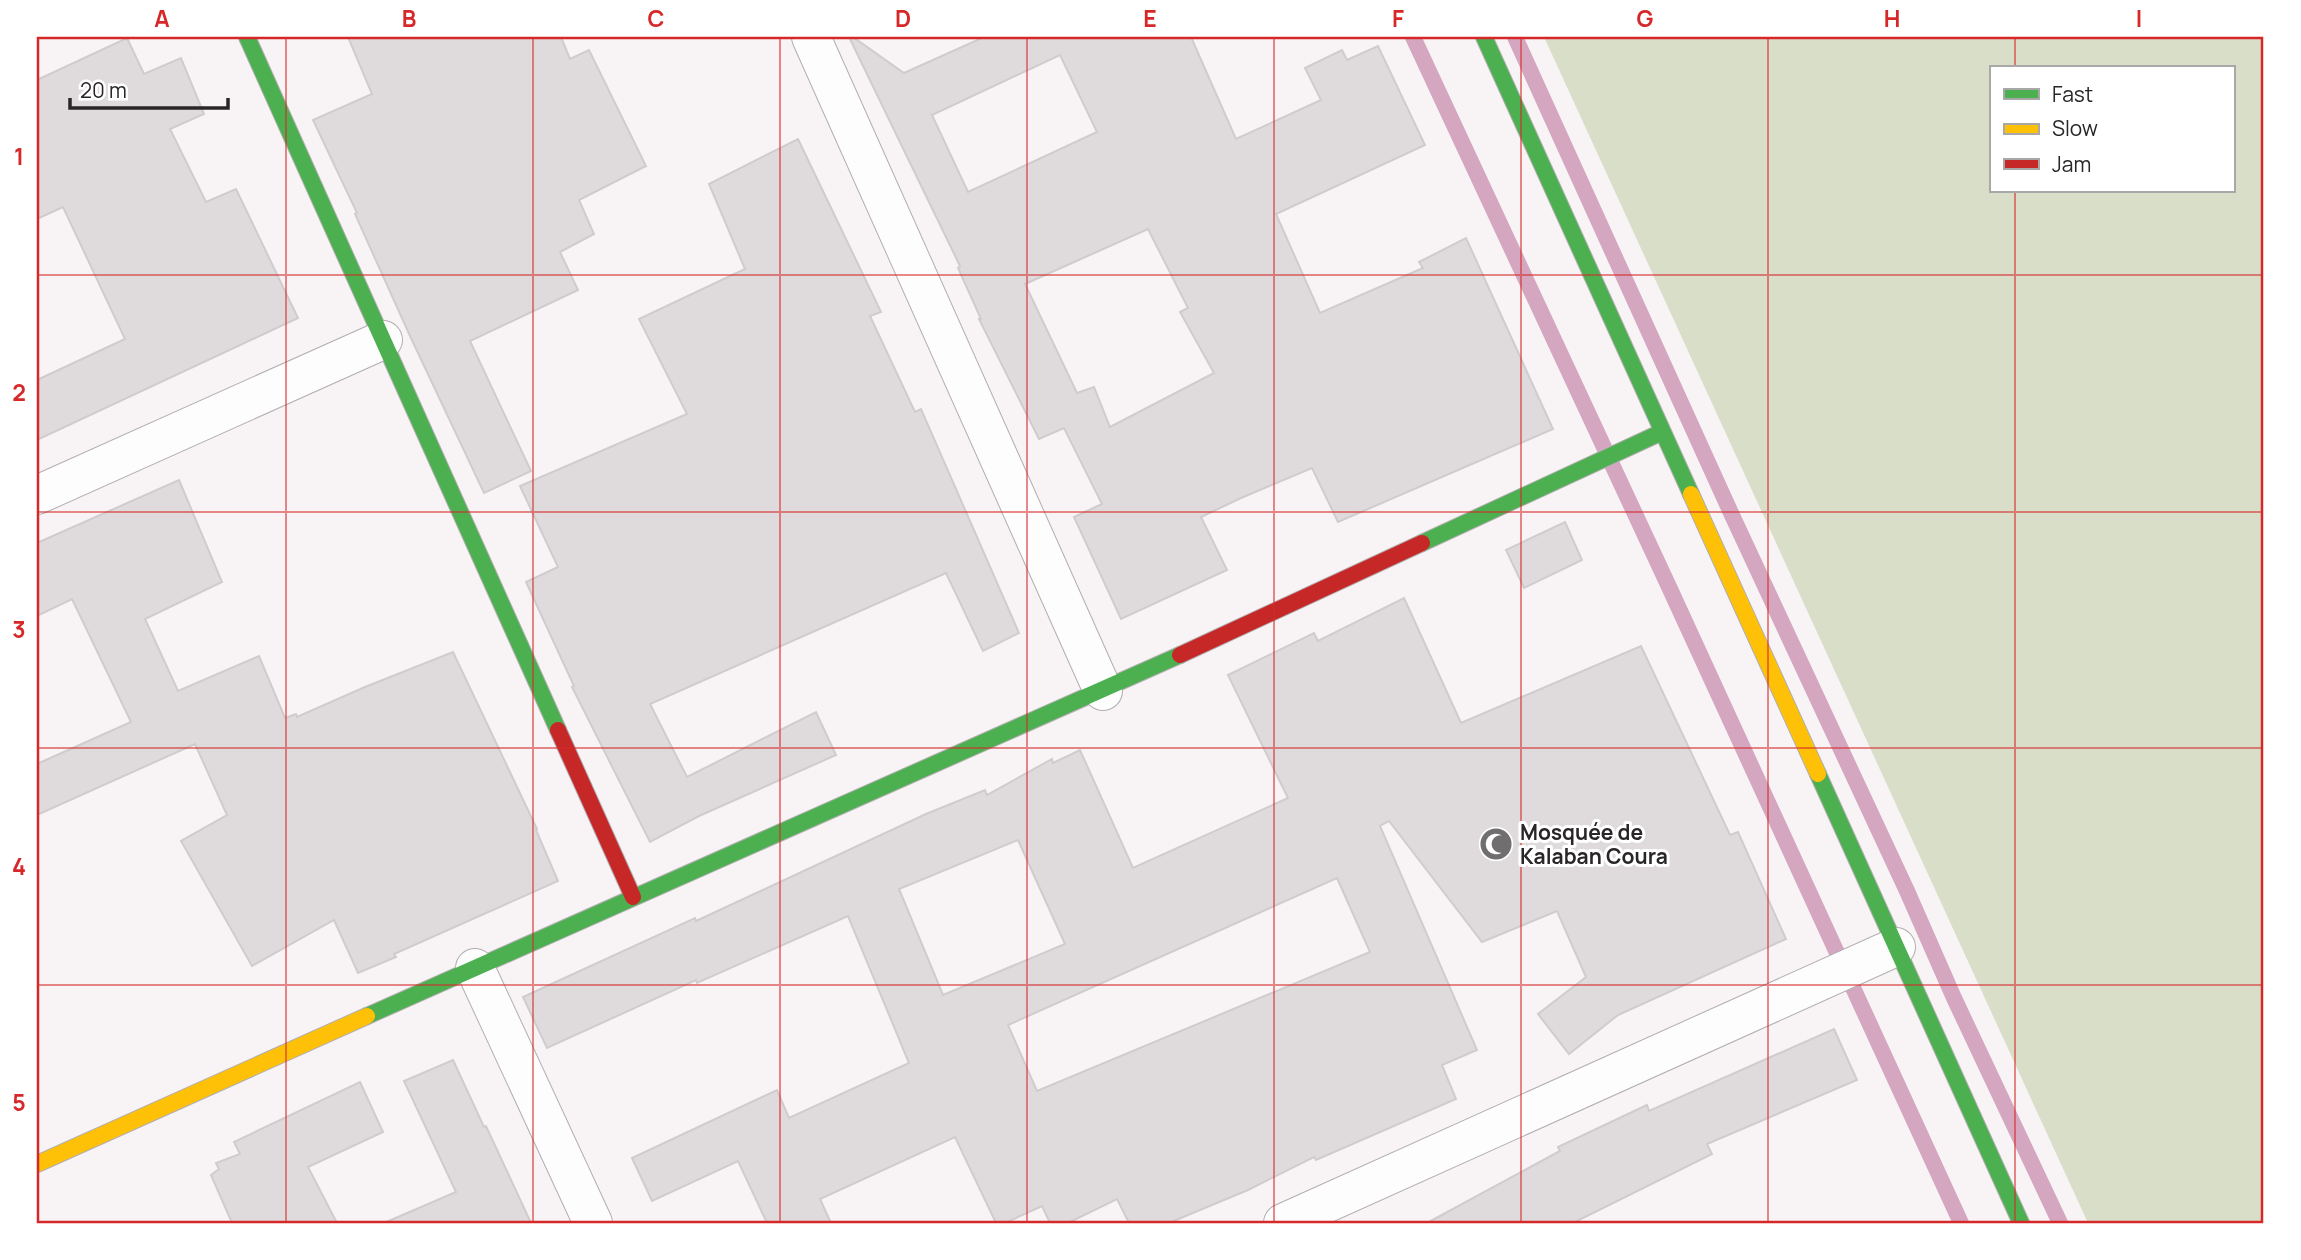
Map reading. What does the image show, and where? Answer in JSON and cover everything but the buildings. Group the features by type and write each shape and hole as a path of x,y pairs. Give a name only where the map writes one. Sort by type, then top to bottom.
{"street":[{"path":"247,37 633,897"},
{"path":"811,37 1103,691"},
{"path":"1484,37 2021,1223"},
{"path":"37,495 383,340"},
{"path":"37,1164 633,897 1103,691 1662,432"},
{"path":"1283,1223 1896,947"},
{"path":"475,968 593,1223"}],"green space":[{"path":"1544,37 2264,37 2264,1223 2088,1223"}],"waterway":[{"path":"1413,37 1961,1223"},
{"path":"1515,37 1731,513 2060,1223"}],"traffic: fast":[{"path":"247,37 558,730"},
{"path":"1484,37 1691,494"},
{"path":"1422,543 1662,432"},
{"path":"367,1016 1180,655"},
{"path":"1818,774 2021,1223"}],"traffic: slow":[{"path":"1691,494 1818,774"},
{"path":"37,1164 367,1016"}],"traffic: jam":[{"path":"1180,655 1422,543"},
{"path":"558,730 633,897"}],"place":[{"name":"Mosquée de Kalaban Coura","path":"1496,844"}]}
